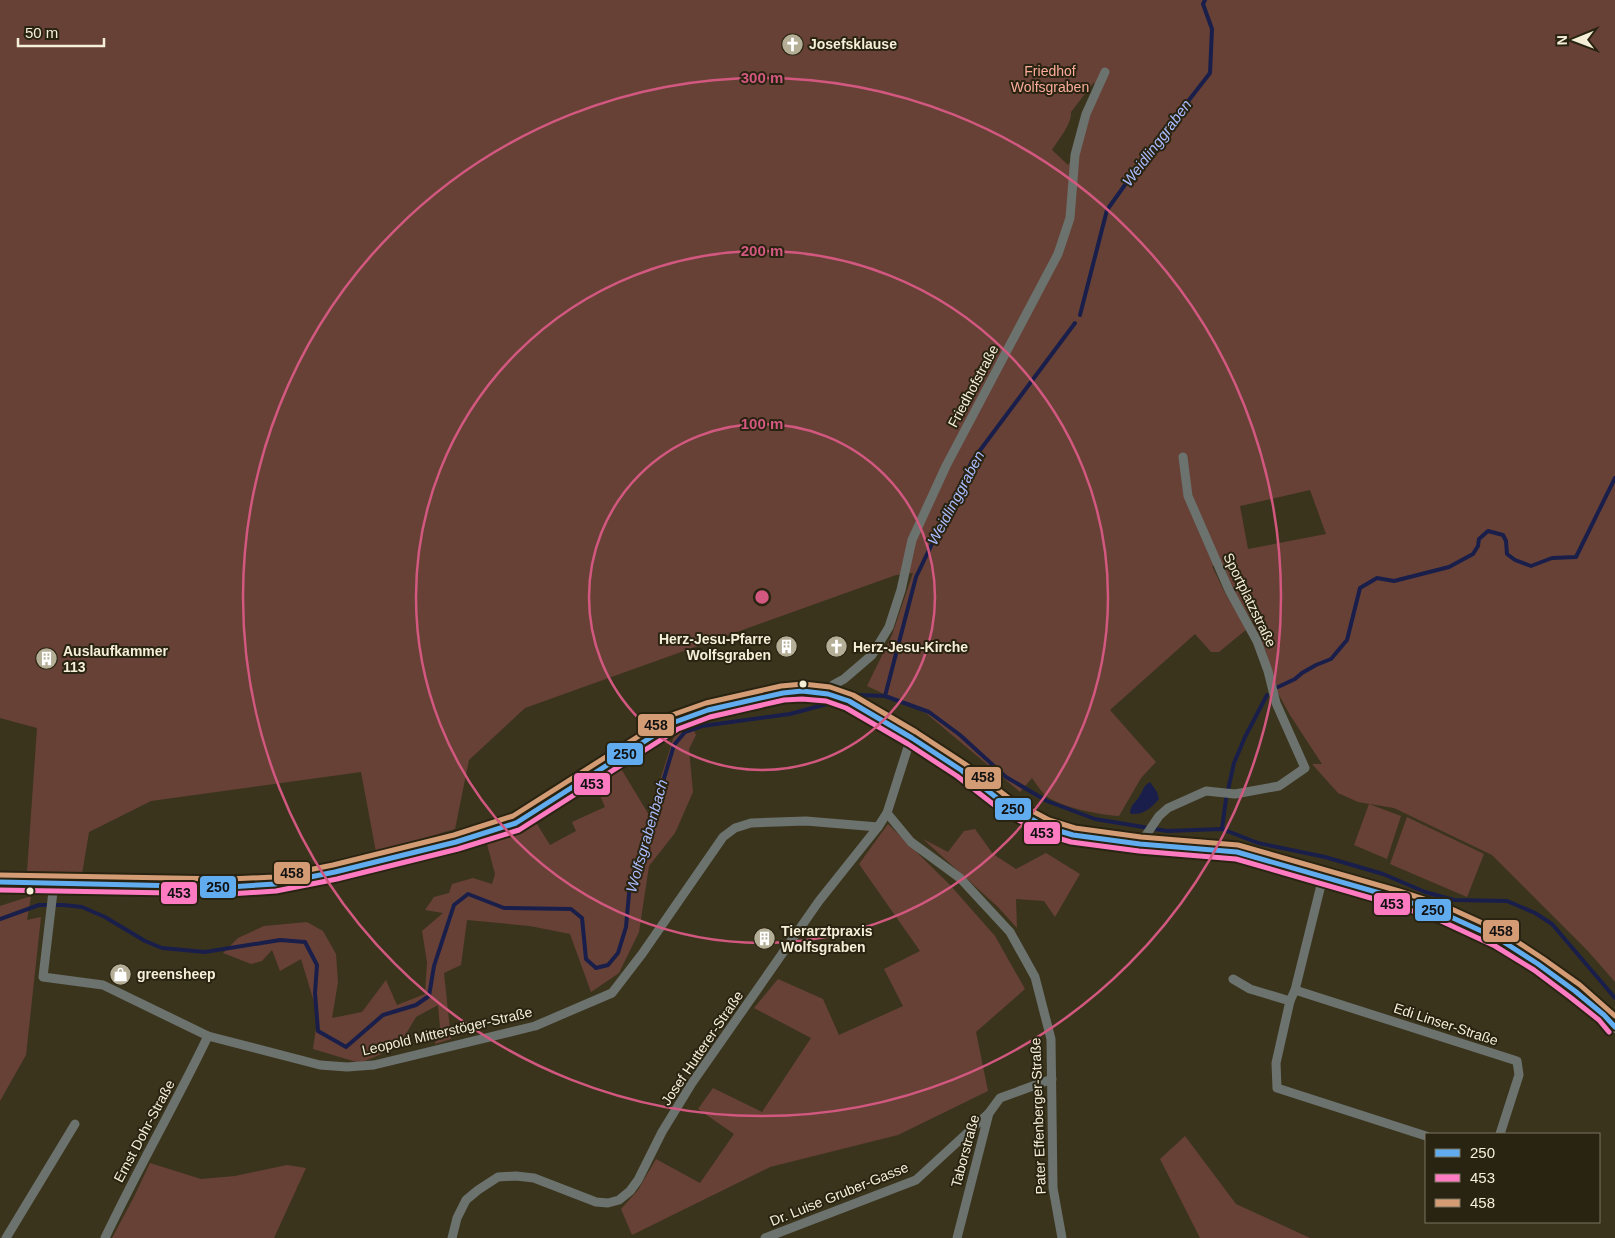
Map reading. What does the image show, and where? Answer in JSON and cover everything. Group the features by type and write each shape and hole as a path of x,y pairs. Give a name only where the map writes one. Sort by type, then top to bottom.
{"main road":[{"path":"0,882 229,887 275,884 335,872 456,842 516,824 675,722 708,710 783,693 802,691 828,694 849,701 912,738 961,770 1006,805 1046,827 1073,835 1140,844 1238,852 1442,913 1499,938 1575,990 1615,1027"}],"street":[{"name":"Friedhofstraße","path":"828,694 833,685 844,679 872,655 889,627 901,590 912,540 946,466 1058,254 1070,218 1075,155 1086,114 1104,72"},
{"name":"Sportplatzstraße","path":"1140,844 1158,816 1168,808 1206,791 1235,794 1280,786 1305,768 1276,703 1268,671 1257,641 1229,590 1188,496 1183,457"},
{"name":"Josef Hutterer-Straße","path":"452,1238 457,1218 466,1200 498,1178 516,1176 534,1178 596,1202 608,1203 619,1200 630,1191 638,1180 662,1132 692,1083 819,901 878,828 887,813 912,738"},
{"name":"Pater Effenberger-Straße","path":"887,813 910,842 960,878 1010,932 1035,976 1051,1039 1053,1188 1062,1238"},
{"name":"Leopold Mitterstöger-Straße","path":"54,883 43,977 103,985 208,1036 320,1065 374,1066 536,1026 612,993 642,954 723,837 735,828 751,823 806,821 878,828"},
{"path":"1323,877 1295,990 1290,1001 1276,1063 1277,1088 1425,1136"},
{"path":"1233,979 1250,989 1290,1001"},
{"name":"Edi Linser-Straße","path":"1295,990 1518,1062 1519,1075 1500,1133"},
{"name":"Ernst Dohr-Straße","path":"105,1238 131,1182 180,1095 208,1036"},
{"name":"Taborstraße","path":"957,1238 989,1113 1000,1098 1052,1079"},
{"name":"Dr. Luise Gruber-Gasse","path":"765,1238 916,1180 989,1113"},
{"path":"6,1238 75,1124"}],"green space":[{"name":"Friedhof Wolfsgraben","path":"0,0 1615,0 1615,982 1587,950 1492,855 1394,808 1358,802 1338,793 1312,764 1322,764 1290,715 1274,686 1266,652 1254,624 1233,590 1223,564 1212,566 1225,593 1247,629 1219,652 1211,652 1195,634 1110,710 1156,762 1141,778 1119,816 1091,812 1059,803 1044,794 1032,778 1020,792 927,714 867,686 892,635 913,573 896,575 525,708 469,760 455,829 376,852 361,772 151,801 89,832 82,874 27,872 37,728 0,718","holes":["1094,82 1096,95 1075,156 1068,165 1052,150 1067,127 1071,112","1310,490 1326,534 1248,549 1240,506"]},
{"path":"691,724 696,735 689,749 693,792 675,833 649,866 639,932 619,973 591,992 570,934 530,926 467,920 461,965 444,973 451,1039 435,1044 440,1027 438,1005 416,1017 398,1047 360,1063 313,1049 318,1015 301,959 280,971 272,950 262,961 251,964 223,953 238,938 264,926 307,922 323,931 336,954 338,982 332,1018 362,1012 386,980 397,1005 425,994 427,962 422,931 443,913 425,910 434,897 449,893 452,884 473,878 492,884 495,874 487,844 535,821 550,845 576,831 572,822 605,807 594,782 620,767 649,815 675,733"},
{"path":"1369,804 1401,816 1387,859 1354,845"},
{"path":"1407,817 1484,854 1467,897 1390,864"},
{"path":"888,824 950,885 995,936 1025,989 976,1032 988,1091 898,1135 770,1167 632,1235 621,1209 638,1190 656,1159 700,1183 734,1134 698,1109 713,1088 762,1112 811,1038 754,1008 778,979 823,999 839,1035 903,1006 884,969 920,951 859,864"},
{"path":"975,829 993,854 1016,869 1046,853 1080,874 1055,917 1044,901 1016,899 1017,928 998,907 923,839 948,852 964,831"},
{"path":"31,896 27,920 41,917 26,1055 0,1101 0,906"},
{"path":"1185,1136 1236,1204 1310,1238 1200,1238 1160,1159"},
{"path":"150,1163 201,1179 235,1176 287,1165 306,1168 274,1238 112,1238"}],"water":[{"path":"1150,782 1157,792 1159,799 1147,810 1131,814 1132,807 1145,786"}],"waterway":[{"name":"Weidlinggraben","path":"1080,315 1107,210 1147,154 1210,73 1212,29 1203,4 1205,0"},
{"name":"Weidlinggraben","path":"885,696 916,577 972,461 1075,323"},
{"path":"1278,687 1295,679 1316,665 1331,659 1347,640 1360,588 1377,578 1394,581 1449,567 1473,554 1478,546 1479,539 1488,531 1503,535 1506,541 1507,554 1515,560 1531,566 1552,558 1576,557 1615,478"},
{"name":"Wolfsgrabenbach","path":"858,695 885,696 929,712 960,735 1006,777 1047,801 1095,819 1167,831 1222,829 1258,843 1325,857 1383,874 1425,892 1454,900 1507,901 1535,913 1552,924 1615,998"},
{"path":"1222,829 1234,763 1267,695"},
{"name":"Wolfsgrabenbach","path":"0,919 39,905 63,905 82,907 105,917 145,941 162,948 205,952 280,940 305,942 317,965 315,993 318,1031 346,1047 383,1015 416,1005 429,996 434,966 454,905 468,894 504,908 571,909 582,918 586,959 596,968 608,965 618,953 626,927 630,883 674,745 685,732 702,726 790,714 827,704"}],"transit line":[{"name":"458","path":"0,875 229,879 274,877 333,865 454,835 513,816 672,715 706,703 781,686 803,684 830,687 853,695 916,732 965,764 1010,799 1049,820 1075,828 1141,837 1238,845 1445,906 1502,932 1580,985 1615,1016"},
{"name":"250","path":"0,882 229,887 275,884 335,872 456,842 516,823 675,722 708,710 783,693 802,691 828,694 849,701 912,738 961,770 1006,805 1046,827 1073,835 1140,844 1237,852 1397,898 1442,913 1499,939 1538,964 1575,991 1604,1015 1615,1027"},
{"name":"453","path":"0,890 229,894 276,891 337,879 458,849 519,830 678,729 710,717 784,700 826,701 846,708 908,744 957,776 1002,811 1044,834 1071,842 1139,851 1236,859 1395,905 1439,920 1495,946 1534,970 1599,1020 1609,1032"}],"place":[{"name":"Josefsklause","path":"793,44"},
{"name":"Herz-Jesu-Pfarre Wolfsgraben","path":"787,647"},
{"name":"Herz-Jesu-Kirche","path":"837,647"},
{"name":"Auslaufkammer 113","path":"47,659"},
{"name":"Tierarztpraxis Wolfsgraben","path":"765,939"},
{"name":"greensheep","path":"121,974"}]}
